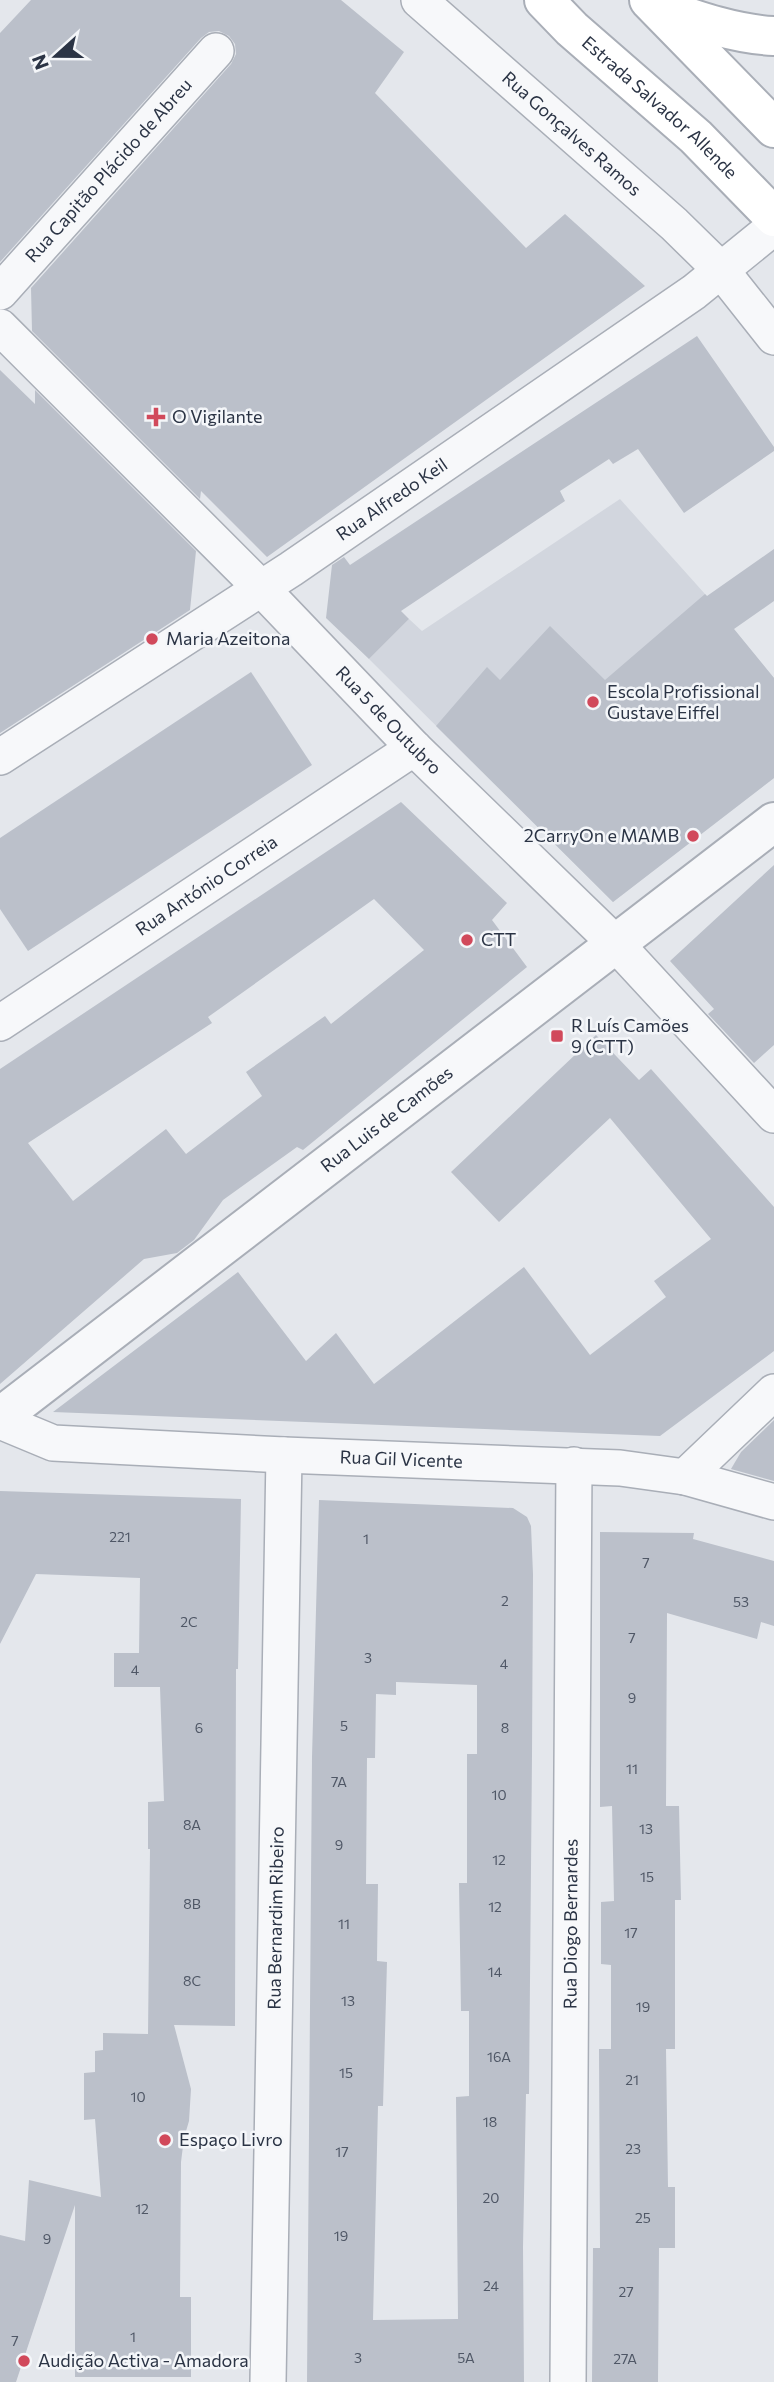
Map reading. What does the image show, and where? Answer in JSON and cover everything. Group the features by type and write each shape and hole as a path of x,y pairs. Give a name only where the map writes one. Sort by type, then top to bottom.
{"main road":[{"name":"Estrada Salvador Allende","path":"544,0 572,29 696,137 774,217"},
{"path":"652,3 703,23 756,35 774,36"},
{"path":"652,3 774,128"}],"street":[{"name":"Rua Gonçalves Ramos","path":"419,0 674,224 721,270 774,337"},
{"name":"Rua Capitão Plácido de Abreu","path":"0,292 216,51"},
{"name":"Rua Alfredo Keil","path":"0,757 261,588 694,292 774,227"},
{"name":"Rua 5 de Outubro","path":"0,327 261,588 414,748 615,943 774,1115"},
{"name":"Rua António Correia","path":"0,1023 414,748"},
{"name":"Rua Luis de Camões","path":"0,1419 774,822"},
{"path":"685,1477 774,1392"},
{"name":"Rua Gil Vicente","path":"0,1419 54,1443 620,1468 685,1477 774,1502"},
{"name":"Rua Bernardim Ribeiro","path":"268,2382 284,1455"},
{"name":"Rua Diogo Bernardes","path":"568,2382 574,1465"}],"shaded area":[{"name":"Escola Profissional Gustave Eiffel","path":"620,499 705,594 774,678 774,778 613,902 369,659 409,619 422,631"}],"building":[{"path":"31,0 341,0 404,52 375,93 526,248 565,214 645,286 267,557 201,491 200,499 32,331 31,288 231,64 236,54 235,44 229,36 219,31 209,32 201,38 0,262 0,33"},
{"path":"697,336 774,447 774,451 684,513 638,449 613,464 609,459 560,491 565,501 401,611 409,619 369,659 326,618 332,565 344,557 350,565"},
{"path":"0,370 35,404 35,390 196,551 190,610 0,733"},
{"name":"Escola Profissional Gustave Eiffel","path":"774,549 774,601 734,629 774,678 774,778 613,902 436,726 487,667 500,680 550,626 605,680 705,594 707,596"},
{"path":"251,672 312,765 28,951 0,909 0,838"},
{"path":"401,802 507,903 492,920 527,967 303,1150 297,1147 223,1200 194,1240 177,1253 144,1259 0,1384 0,1069","holes":["374,899 424,950 331,1024 325,1016 246,1072 262,1096 186,1154 166,1129 73,1201 28,1143 212,1023 208,1017"]},
{"path":"774,865 774,1045 754,1063 708,1014 714,1009 670,961"},
{"path":"596,1035 639,1080 651,1069 774,1207 774,1351 660,1436 53,1412 238,1272 306,1361 336,1333 374,1384 524,1267 590,1355 666,1297 654,1281 711,1239 610,1118 499,1222 451,1172"},
{"path":"774,1420 774,1481 731,1469 741,1452"},
{"path":"0,1491 241,1499 236,1669 235,2026 174,2025 191,2089 189,2121 181,2162 180,2297 191,2297 191,2377 75,2377 75,2205 16,2382 0,2382 0,2235 25,2241 29,2180 101,2197 95,2119 84,2120 84,2073 95,2072 95,2051 103,2050 103,2033 148,2034 148,1802 164,1801 160,1687 114,1687 114,1653 139,1653 140,1578 36,1574 0,1644"},
{"path":"319,1500 513,1508 527,1517 531,1526 533,1574 529,2094 526,2094 523,2247 524,2382 307,2382 312,1757","holes":["396,1682 477,1685 477,1754 467,1754 467,1883 459,1883 461,2011 469,2011 469,2096 456,2097 458,2319 373,2320 378,2106 383,2106 387,1962 377,1961 378,1884 366,1884 367,1758 375,1758 376,1694 396,1695"]},
{"path":"600,1532 694,1533 693,1539 774,1561 774,1626 761,1622 757,1639 667,1613 666,1806 679,1806 681,1900 675,1900 675,2049 666,2049 668,2187 675,2187 675,2248 659,2248 658,2382 592,2382 593,2248 600,2248 599,2049 611,2049 611,1965 601,1964 601,1902 614,1901 612,1806 600,1807"}],"place":[{"name":"O Vigilante","path":"156,417"},
{"name":"Maria Azeitona","path":"152,639"},
{"name":"Escola Profissional Gustave Eiffel","path":"593,702"},
{"name":"2CarryOn e MAMB","path":"693,836"},
{"name":"CTT","path":"467,940"},
{"name":"R Luís Camões 9 (CTT)","path":"557,1036"},
{"name":"Espaço Livro","path":"165,2140"},
{"name":"Audição Activa - Amadora","path":"24,2361"}]}
